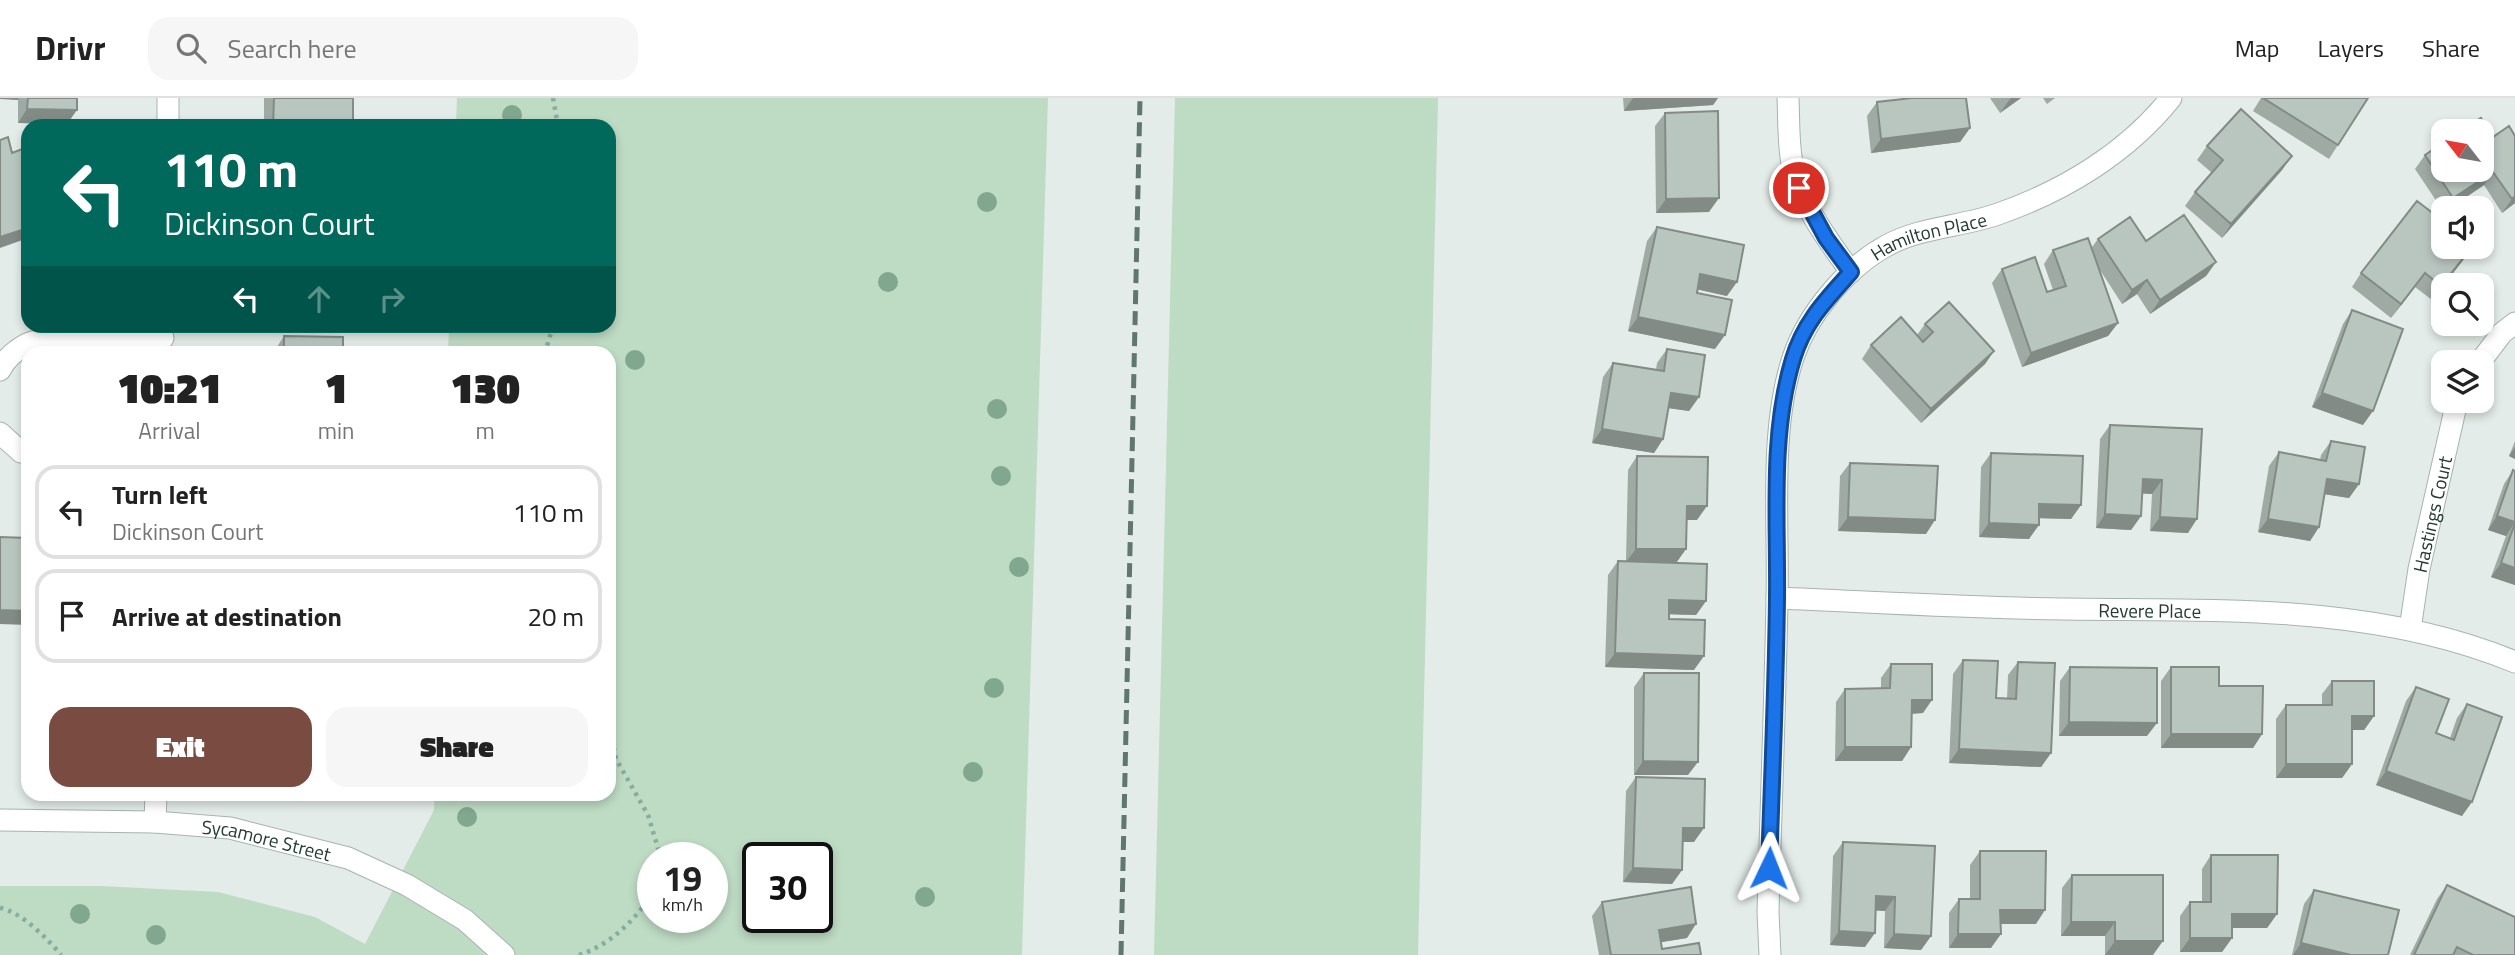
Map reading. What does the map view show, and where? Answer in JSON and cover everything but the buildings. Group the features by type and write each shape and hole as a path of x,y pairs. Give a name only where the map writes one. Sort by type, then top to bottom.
{"street":[{"path":"168,98 168,119"},
{"path":"1788,98 1792,161 1799,188 1826,238 1851,272"},
{"name":"Hamilton Place","path":"1770,955 1769,868 1781,427 1793,359 1809,321 1851,272 1886,246 1917,234 1997,214 2071,182 2110,156 2156,117 2171,98"},
{"path":"2489,350 2502,333 2515,323"},
{"path":"24,346 54,339 163,339"},
{"path":"0,370 7,357 21,348"},
{"name":"Hastings Court","path":"2410,629 2418,569 2454,413"},
{"path":"0,432 21,452"},
{"name":"Revere Place","path":"1777,598 2028,609 2265,612 2374,622 2410,629 2515,662"},
{"path":"155,822 156,801"},
{"name":"Sycamore Street","path":"0,820 155,822 230,828 348,858 407,885 465,920 504,955"}],"path":[{"path":"553,98 557,119"},
{"path":"616,761 648,815 656,842"},
{"path":"0,908 10,909 50,941 61,955"},
{"path":"579,955 589,952 630,925 637,916"}],"green space":[{"path":"457,98 1048,98 1022,955 0,955 0,886 101,886 218,892 315,917 365,944 434,810 434,801 616,801 616,346 448,346 449,333 616,333 616,119 456,119"},
{"path":"1175,98 1438,98 1418,955 1154,955"}],"railway":[{"path":"1121,955 1140,98"}],"route":[{"path":"1769,868 1778,478 1782,415 1793,359 1809,321 1851,272 1826,238 1799,188"}]}
